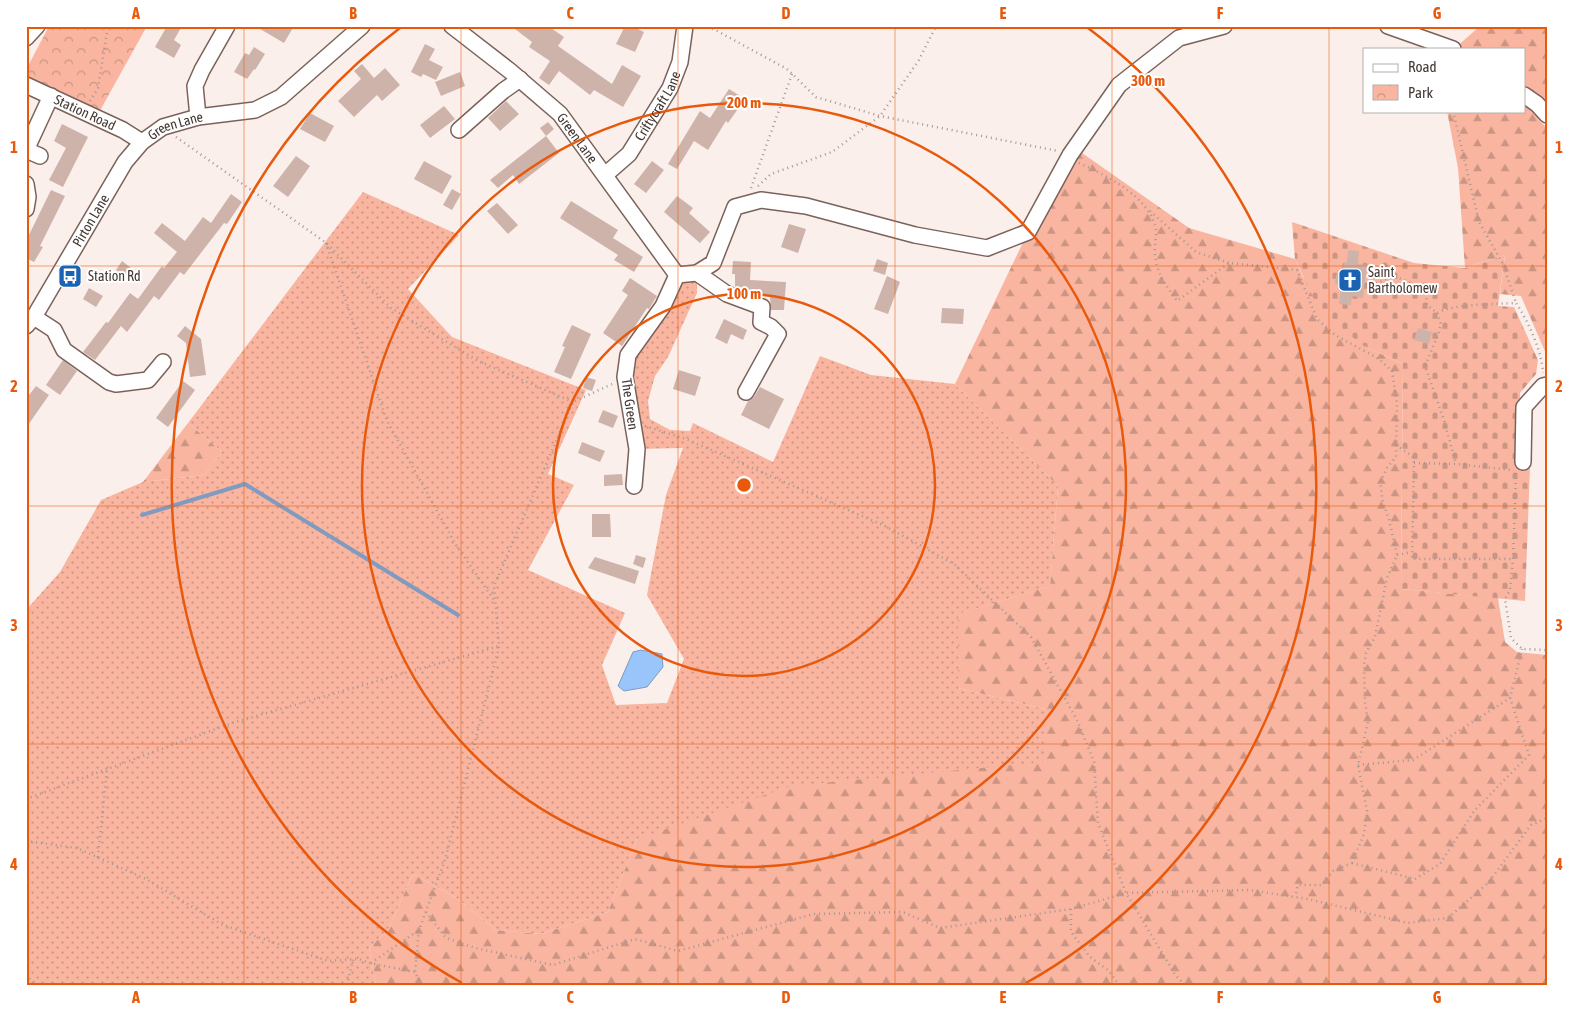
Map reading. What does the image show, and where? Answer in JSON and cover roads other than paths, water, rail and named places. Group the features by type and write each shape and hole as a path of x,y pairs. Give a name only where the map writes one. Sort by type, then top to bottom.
{"street":[{"path":"26,38 37,26"},
{"path":"198,117 195,86 227,26"},
{"name":"Green Lane","path":"142,142 163,127 198,117 255,110 281,97 362,26"},
{"name":"Green Lane","path":"452,26 520,79 560,114 678,275"},
{"name":"Criftycraft Lane","path":"605,174 629,154 670,88 680,62 685,26"},
{"path":"678,275 697,273 712,263 735,208 761,200 806,206 915,234 987,248 1028,232 1070,157 1119,86 1178,38 1224,26"},
{"path":"1388,26 1450,48"},
{"path":"460,130 503,91 520,79"},
{"name":"Station Road","path":"26,85 123,130 142,142"},
{"path":"40,156 26,150 51,96"},
{"path":"1526,96 1547,116"},
{"name":"Pirton Lane","path":"30,322 126,162 142,142"},
{"path":"26,184 28,197 26,208"},
{"path":"697,273 727,294 762,307 761,322 771,327 778,334 746,392"},
{"name":"The Green","path":"634,486 637,449 625,377 628,355 663,306 678,275"},
{"path":"30,322 54,330 64,350 109,382 116,384 148,380 163,362"},
{"path":"1519,466 1524,407 1545,385"}],"water":[{"path":"641,650 662,654 663,667 647,687 624,691 618,686 633,652"}],"waterway":[{"path":"142,515 245,484 458,615"}],"place":[{"name":"Station Rd","path":"70,276"},
{"name":"Saint Bartholomew","path":"1350,280"}]}
